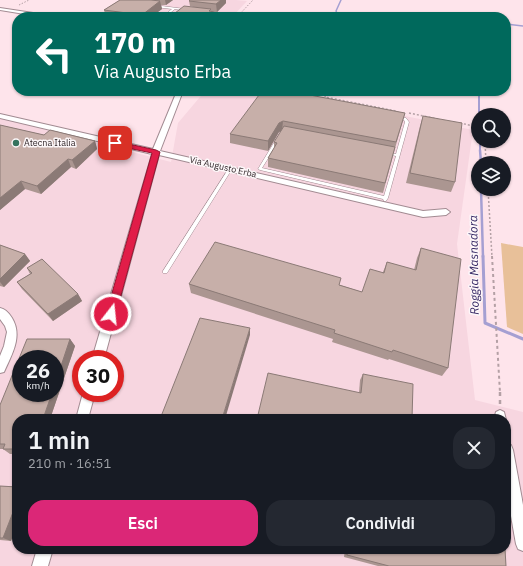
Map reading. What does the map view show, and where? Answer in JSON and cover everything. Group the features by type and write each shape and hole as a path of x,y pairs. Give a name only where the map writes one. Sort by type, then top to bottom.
{"street":[{"path":"0,9 20,12"},
{"path":"101,350 156,152 178,96"},
{"name":"Via Augusto Erba","path":"0,116 230,169 385,201 423,214 446,212"},
{"path":"0,312 10,322 12,333 10,344 0,368"},
{"path":"83,414 87,402"},
{"path":"511,478 523,544"},
{"path":"40,566 44,554"}],"lane":[{"path":"152,6 188,11"},
{"path":"170,12 174,9"},
{"path":"278,139 260,169 385,201 407,122 405,119 390,115"},
{"path":"383,152 398,155"},
{"path":"165,272 230,169"}],"path":[{"path":"242,12 253,0"},
{"path":"488,196 499,367 500,414"}],"shaded area":[{"path":"128,0 247,1 237,12 109,12"},
{"path":"201,96 308,96 471,130 471,144 457,244 475,400 523,412 523,566 0,566 0,118 171,162 178,123"},
{"path":"501,243 523,247 523,334 507,327"}],"building":[{"path":"120,0 160,1 146,12 119,12 104,10"},
{"path":"221,0 216,4 189,1"},
{"path":"184,6 211,9 209,11 215,12 176,12"},
{"path":"258,96 315,96 405,113 396,142 283,121 279,123 268,141 230,134"},
{"path":"423,116 462,123 455,182 410,173"},
{"path":"0,125 44,135 50,130 95,141 72,160 68,159 37,186 21,181 0,198"},
{"path":"284,126 395,147 385,183 268,158 277,143 274,142"},
{"path":"215,242 341,278 339,285 362,292 370,269 384,273 387,262 416,270 421,248 461,259 448,368 393,350 392,352 334,333 335,330 189,284"},
{"path":"0,245 25,254 0,279"},
{"path":"42,259 78,294 48,314 17,282 32,273 27,268"},
{"path":"200,318 250,328 224,414 162,414"},
{"path":"27,339 70,339 64,357 64,350 22,350"},
{"path":"268,373 361,393 363,374 413,384 412,414 258,414"},
{"path":"12,376 12,402 49,402 45,414 12,414 12,449 3,449 5,444 0,444 0,405"},
{"path":"0,486 12,487 12,515 3,538 0,538"},
{"path":"505,554 506,566 389,566 347,555"}],"waterway":[{"path":"336,12 341,0"},
{"path":"511,25 523,26"},
{"name":"Roggia Masnadora","path":"479,96 479,108"},
{"name":"Roggia Masnadora","path":"480,150 480,156"},
{"name":"Roggia Masnadora","path":"481,196 483,257"},
{"name":"Roggia Masnadora","path":"483,256 485,323 523,339"}],"place":[{"name":"Atecna Italia","path":"16,143"}],"route":[{"path":"111,314 156,152 115,143"}]}
